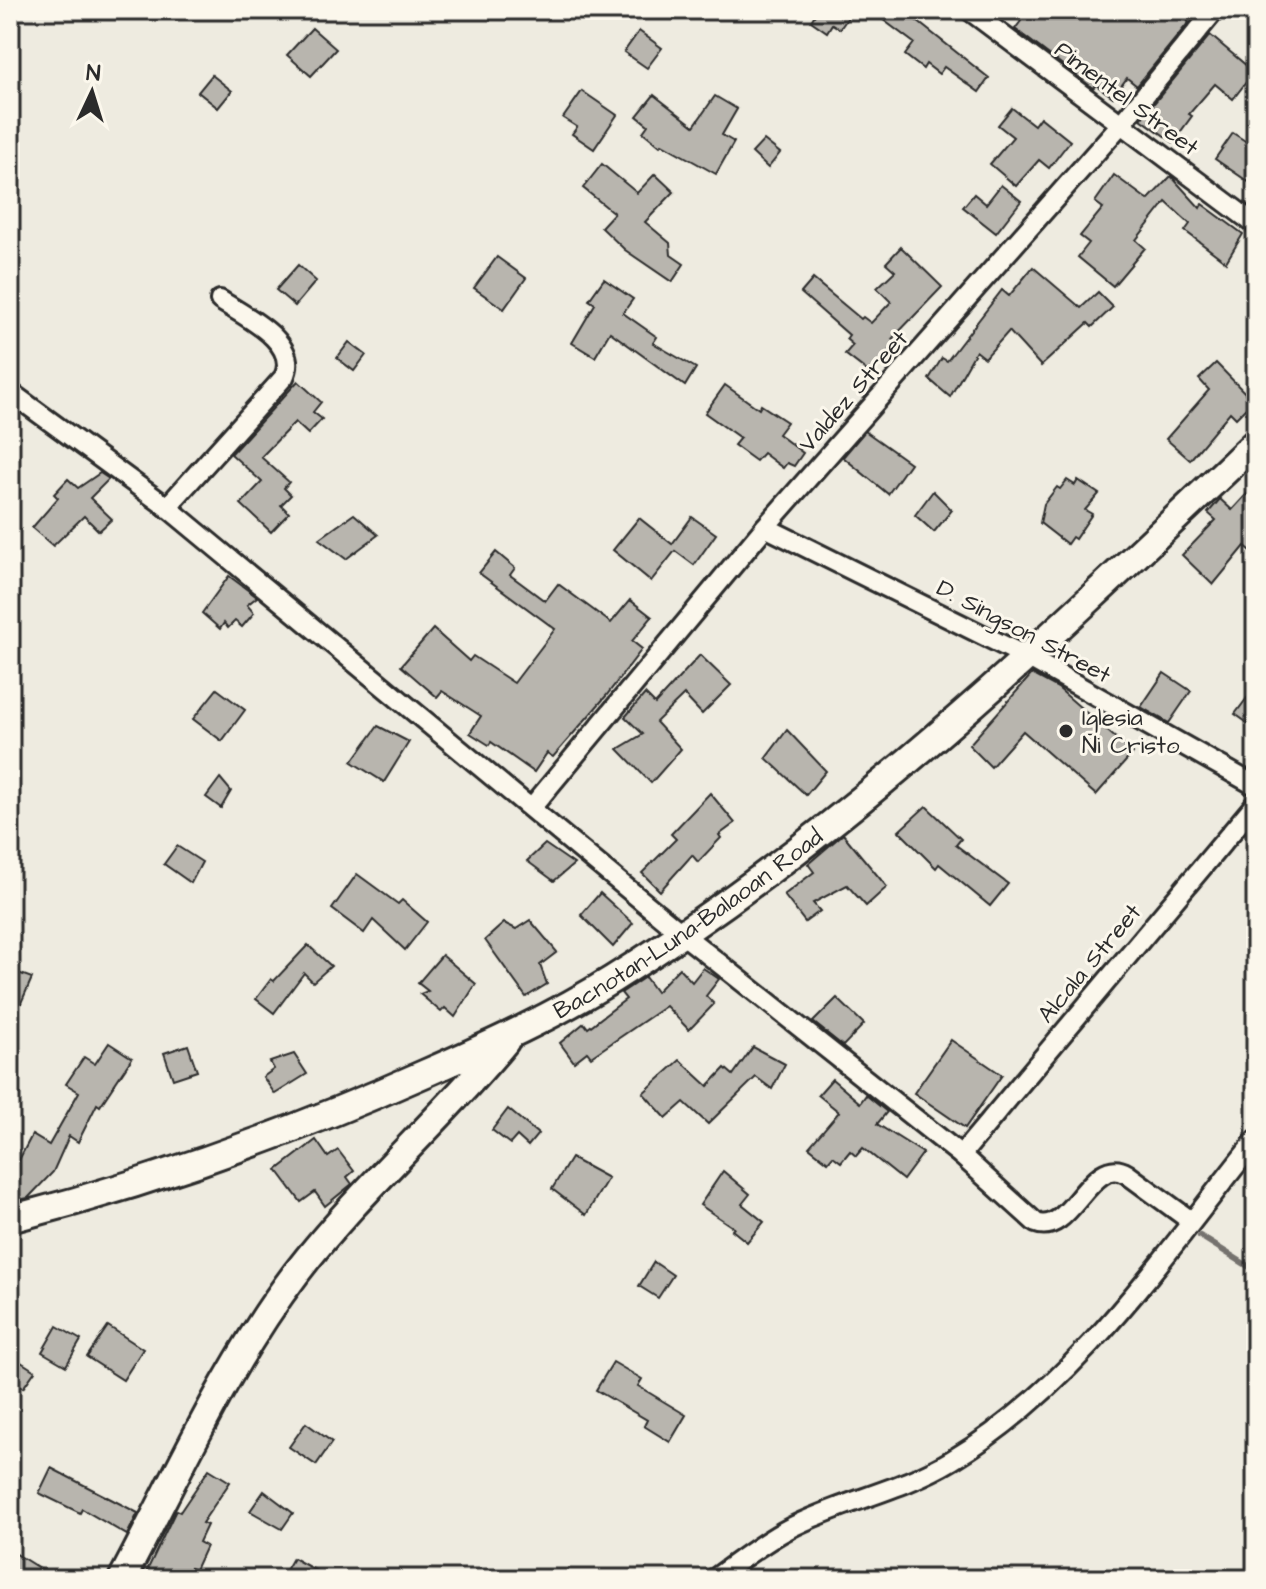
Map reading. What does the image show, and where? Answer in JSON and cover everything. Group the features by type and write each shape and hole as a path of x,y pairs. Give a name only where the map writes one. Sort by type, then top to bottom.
{"main road":[{"name":"Bacnotan-Luna-Balaoan Road","path":"11,1218 150,1181 281,1135 510,1036 612,980 815,837 1029,658 1256,442"},
{"path":"122,1579 217,1398 295,1275 380,1174 465,1091 510,1036"}],"street":[{"name":"Pimentel Street","path":"969,10 1256,225"},
{"name":"Valdez Street","path":"532,807 765,527 1121,124 1215,10"},
{"path":"167,507 284,377 288,367 286,352 278,343 220,300"},
{"path":"10,392 167,507 681,933 961,1155 1040,1225 1055,1221 1103,1174 1115,1170 1127,1174 1191,1221"},
{"name":"D. Singson Street","path":"765,527 1029,658 1256,786"},
{"name":"Alcala Street","path":"961,1155 1256,803"},
{"path":"714,1579 792,1527 921,1478 1003,1426 1045,1392 1136,1291 1256,1140"}],"building":[{"path":"810,10 853,10 840,29 832,24 827,32 811,21 816,13"},
{"path":"870,10 903,10 989,78 979,92 944,67 939,74 926,64 923,69 905,55 914,43"},
{"path":"1007,10 1174,10 1189,22 1137,86 1127,78 1113,97 1096,85 1093,88 1015,29 1021,21"},
{"path":"312,28 336,49 311,76 287,55"},
{"path":"639,31 662,48 647,68 624,52"},
{"path":"1210,35 1254,72 1233,99 1215,84 1189,114 1192,116 1173,142 1141,119"},
{"path":"212,75 232,91 218,108 198,92"},
{"path":"582,91 617,115 594,149 572,134 577,127 563,118"},
{"path":"654,95 694,126 715,96 737,109 722,135 734,142 716,174 662,144 660,146 643,132 648,125 637,116"},
{"path":"1012,108 1034,125 1040,117 1070,141 1049,168 1039,160 1016,186 990,164 1013,137 998,125"},
{"path":"1233,133 1256,148 1250,158 1256,163 1256,187 1215,159"},
{"path":"764,140 780,153 768,168 752,153"},
{"path":"602,164 637,193 655,174 674,192 645,222 670,243 671,255 684,264 672,282 625,250 601,227 614,213 583,188"},
{"path":"1114,175 1148,200 1171,176 1200,208 1202,204 1243,234 1226,262 1185,231 1190,224 1166,202 1136,240 1145,248 1113,286 1078,257 1089,243 1080,236 1103,208 1095,202"},
{"path":"1001,185 1021,201 996,233 963,207 974,194 986,204"},
{"path":"901,247 942,287 892,339 895,342 871,374 845,354 853,345 846,339 849,335 801,293 813,279 861,319 863,317 871,323 891,302 877,288 895,271 886,263"},
{"path":"497,257 526,278 504,309 474,288"},
{"path":"298,265 316,281 295,306 276,290"},
{"path":"1033,267 1081,308 1098,292 1113,307 1092,327 1088,323 1041,366 1009,331 985,358 976,351 950,397 929,379 942,358 947,361 1002,290 1009,296"},
{"path":"604,279 633,299 623,313 657,337 653,343 696,368 685,386 610,332 595,357 572,343 595,304 589,300"},
{"path":"349,342 366,355 354,371 337,358"},
{"path":"1216,363 1253,401 1236,418 1230,412 1190,460 1166,439 1209,390 1199,379"},
{"path":"298,381 321,402 313,412 322,419 308,434 295,422 261,457 289,482 284,488 291,495 281,505 289,513 271,532 241,504 262,482 231,454"},
{"path":"725,385 759,409 761,405 787,422 778,434 803,453 794,466 787,463 783,468 763,453 756,461 734,445 740,438 705,413"},
{"path":"865,431 910,463 888,494 843,457"},
{"path":"100,473 109,479 90,498 112,519 99,531 84,516 53,546 32,528 58,498 54,494 68,479 78,488"},
{"path":"1067,480 1075,485 1078,480 1099,494 1085,510 1092,514 1075,539 1072,537 1067,544 1040,523 1044,504"},
{"path":"1256,484 1256,555 1245,546 1213,585 1182,555 1216,520 1208,513 1220,499 1232,510"},
{"path":"933,491 952,510 934,532 915,515"},
{"path":"354,514 378,535 346,559 319,539"},
{"path":"692,517 716,534 694,565 675,551 651,581 613,550 639,518 672,544"},
{"path":"496,552 515,568 510,575 545,601 558,584 611,623 630,600 652,617 632,641 642,649 553,757 547,753 534,772 491,742 489,745 470,733 481,716 442,691 437,697 401,666 433,629 469,661 473,656 514,683 555,629 479,573"},
{"path":"229,576 257,597 247,605 254,613 242,627 235,621 228,628 224,623 220,629 202,613"},
{"path":"700,655 731,685 702,714 684,695 656,722 681,749 651,783 618,749 643,734 625,717 645,694 655,704"},
{"path":"1164,673 1191,691 1169,723 1141,707"},
{"name":"Iglesia Ni Cristo","path":"1032,674 1058,688 1133,753 1096,795 1023,731 991,767 969,745"},
{"path":"1256,686 1256,729 1235,714"},
{"path":"217,689 245,710 222,741 193,719"},
{"path":"378,726 409,742 384,782 352,762"},
{"path":"787,730 826,771 806,795 766,758"},
{"path":"220,778 231,791 221,808 206,797"},
{"path":"710,793 735,823 719,835 721,838 698,862 692,855 660,891 642,873 676,839 671,834"},
{"path":"926,806 961,839 956,845 1008,884 990,906 939,864 936,868 899,831"},
{"path":"843,834 887,887 866,906 847,885 813,903 820,911 805,922 784,895 814,872 808,864"},
{"path":"545,844 574,864 554,881 527,861"},
{"path":"177,846 202,862 191,883 164,864"},
{"path":"357,874 398,904 402,900 427,922 405,950 373,920 364,933 332,909"},
{"path":"600,893 633,923 613,947 581,915"},
{"path":"530,920 557,952 540,965 547,984 526,997 485,940 504,923 516,929"},
{"path":"308,945 331,966 313,982 304,973 274,1013 256,999 271,979 274,981"},
{"path":"442,955 476,984 455,1017 445,1008 441,1012 420,994 428,991 418,983"},
{"path":"679,968 692,982 703,968 719,979 706,996 714,1004 689,1030 666,1006 591,1057 587,1052 574,1062 560,1043 584,1023 588,1028 626,999 621,993 645,977 656,992"},
{"path":"10,970 32,978 10,1028"},
{"path":"837,998 864,1024 843,1046 813,1022"},
{"path":"951,1040 1002,1075 965,1128 914,1093"},
{"path":"109,1043 132,1058 100,1106 97,1104 78,1142 69,1136 53,1172 28,1198 18,1200 10,1196 10,1177 32,1135 49,1145 79,1092 66,1084 84,1057 95,1064"},
{"path":"188,1045 197,1071 173,1079 164,1053"},
{"path":"753,1047 785,1064 772,1089 756,1077 708,1124 684,1102 666,1118 643,1093 680,1060 708,1086 725,1068 733,1075"},
{"path":"294,1054 307,1074 275,1094 263,1077 274,1069 270,1062"},
{"path":"832,1079 860,1103 866,1095 887,1112 877,1124 923,1153 903,1180 863,1148 856,1156 850,1151 841,1162 833,1156 828,1162 809,1147 839,1112 818,1095"},
{"path":"508,1109 538,1134 528,1146 517,1136 510,1144 492,1130"},
{"path":"316,1140 328,1157 338,1150 354,1171 347,1177 352,1184 325,1206 315,1192 301,1202 277,1170"},
{"path":"571,1158 608,1178 586,1215 552,1189"},
{"path":"723,1171 750,1194 742,1204 764,1222 747,1242 732,1230 734,1228 700,1205"},
{"path":"654,1262 673,1275 658,1298 639,1286"},
{"path":"57,1326 81,1340 66,1366 42,1352"},
{"path":"108,1326 143,1349 123,1380 87,1357"},
{"path":"10,1355 35,1371 23,1388 10,1379"},
{"path":"613,1362 642,1379 638,1386 686,1415 670,1442 644,1426 647,1420 596,1390"},
{"path":"306,1423 332,1442 316,1465 289,1447"},
{"path":"51,1468 138,1513 127,1535 82,1509 80,1513 39,1493"},
{"path":"209,1469 230,1482 202,1523 207,1525 199,1542 206,1546 195,1570 190,1568 184,1579 143,1579 176,1510 180,1512"},
{"path":"264,1491 293,1513 282,1529 250,1511"},
{"path":"10,1550 56,1579 10,1579"},
{"path":"293,1558 331,1579 281,1579"}],"waterway":[{"path":"1200,1236 1256,1271"}],"place":[{"name":"Iglesia Ni Cristo","path":"1066,731"}]}
